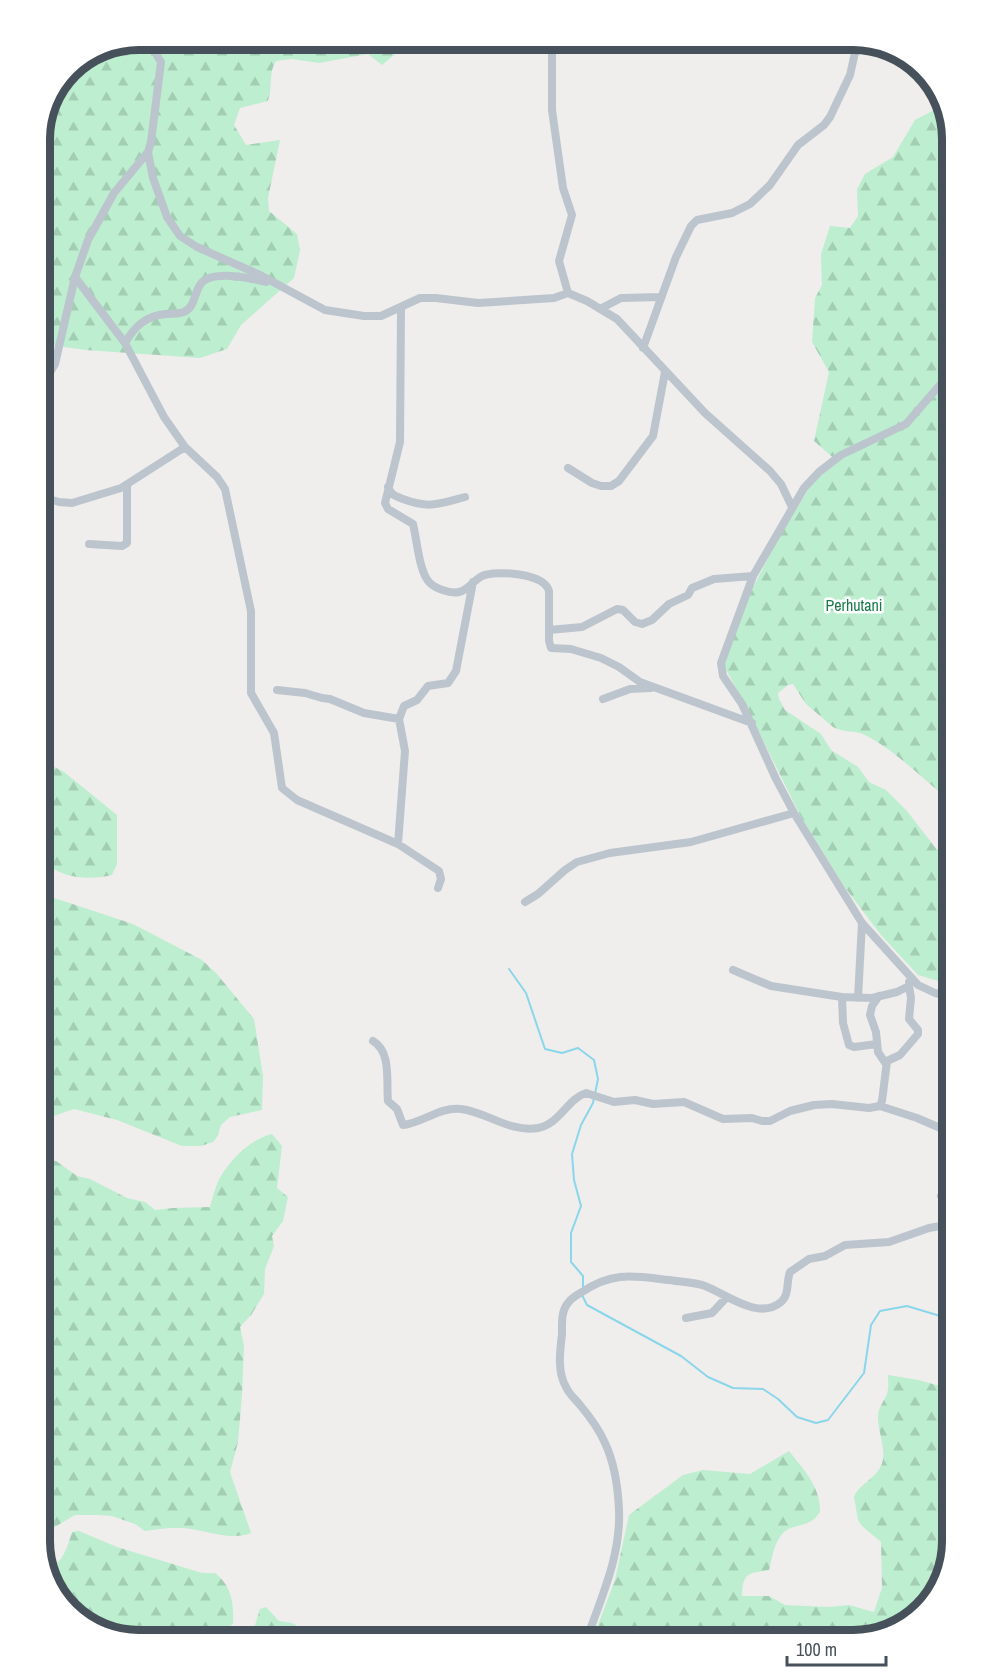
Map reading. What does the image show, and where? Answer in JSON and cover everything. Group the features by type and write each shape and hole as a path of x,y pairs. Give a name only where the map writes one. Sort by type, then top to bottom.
{"street":[{"path":"50,372 55,364 75,277 88,240 102,212 121,183 148,152 154,133 160,67 160,58 154,50"},
{"path":"552,50 552,110 563,188 572,215 559,261 568,293"},
{"path":"643,348 661,297 693,223 697,220 732,213 750,204 770,185 798,145 824,125 830,117 850,75 856,50"},
{"path":"148,152 164,208 174,230 197,247 279,285 325,310 335,313 381,316 424,298 478,303 554,298 568,293 600,309 617,319 716,424 770,471 781,484 792,507"},
{"path":"125,343 132,332 146,319 190,308 203,281 226,275 250,277 279,285"},
{"path":"75,277 125,343 164,417 185,447 218,477 225,489 251,611 251,693 274,733 282,788 297,800 398,844 439,872 441,879 438,888"},
{"path":"600,309 621,298 661,297"},
{"path":"401,309 400,442 385,506 413,524 424,576 428,581 436,588 456,592 462,591 484,575 500,573 536,578 546,583 549,591 551,648 571,649 601,658 640,682 752,723"},
{"path":"568,468 601,486 611,486 619,481 653,436 665,372"},
{"path":"942,383 906,424 841,455 811,480 792,507 753,576 721,663 723,676 752,723 776,779 794,813 862,923 909,982 942,994"},
{"path":"50,499 72,503 127,485 185,447"},
{"path":"89,544 122,546 127,543 127,485"},
{"path":"388,486 394,496 421,506 431,506 465,497"},
{"path":"549,630 582,627 617,609 623,610 635,622 642,624 652,620 669,604 688,595 692,588 714,579 753,576"},
{"path":"398,844 405,751 399,719 404,706 417,700 428,686 448,683 453,676 472,582"},
{"path":"603,699 630,689 656,688"},
{"path":"277,690 305,693 338,701 364,713 399,719"},
{"path":"525,902 577,862 610,853 691,842 794,813"},
{"path":"858,998 862,923"},
{"path":"733,970 771,986 843,997 858,998 897,992 909,982"},
{"path":"880,1106 888,1060 903,1053 918,1034 918,1030 909,1019 911,998 909,982"},
{"path":"879,996 872,1006 870,1015 876,1032 879,1056 886,1064"},
{"path":"843,997 843,1023 849,1045 854,1047 877,1044"},
{"path":"373,1041 384,1052 388,1101 397,1109 403,1125 459,1108 529,1129 555,1120 582,1094 591,1093 614,1102 635,1100 653,1104 684,1102 723,1119 752,1118 762,1121 770,1121 790,1111 814,1105 832,1104 869,1108 880,1106 942,1129"},
{"path":"590,1630 615,1557 619,1509 616,1486 605,1443 588,1415 566,1388 562,1376 560,1360 563,1313 570,1300 609,1278 636,1276 698,1284 720,1292 726,1298 759,1308 773,1306 786,1296 790,1272 809,1259 825,1256 845,1245 889,1242 942,1226"},
{"path":"686,1318 712,1313 726,1298"}],"green space":[{"path":"400,50 382,65 368,54 319,63 292,59 276,61 272,70 268,101 240,108 234,125 246,145 280,140 268,198 269,211 297,234 300,250 294,278 241,325 227,349 200,358 50,345 50,133 59,99 68,84 80,72 94,61 121,51"},
{"name":"Perhutani","path":"936,109 942,139 942,794 877,742 861,733 833,727 806,704 793,684 778,693 785,710 821,734 831,750 858,767 869,782 886,790 907,811 942,855 942,982 918,975 881,935 843,885 801,817 724,666 746,601 778,539 812,483 838,462 814,441 829,372 812,342 815,298 822,285 821,254 830,226 850,228 858,216 857,189 865,174 893,157 915,120"},
{"path":"50,765 64,772 117,815 117,864 112,875 93,878 62,873 50,868"},
{"path":"50,897 133,924 202,960 216,973 254,1019 263,1076 262,1110 230,1117 221,1125 213,1142 201,1146 182,1146 117,1120 74,1109 50,1117"},
{"path":"272,1134 282,1146 277,1188 288,1197 283,1221 272,1236 274,1246 265,1269 264,1294 251,1315 240,1327 244,1346 242,1395 238,1442 230,1472 251,1533 233,1536 175,1528 145,1531 135,1524 112,1516 100,1515 75,1515 50,1528 50,1160 56,1161 77,1176 90,1179 127,1198 145,1202 155,1210 210,1207 217,1184 226,1168 247,1146"},
{"path":"888,1375 942,1386 941,1553 930,1586 907,1612 892,1621 864,1630 596,1630 615,1580 629,1515 683,1475 703,1470 750,1474 789,1451 814,1486 818,1494 820,1512 806,1524 783,1533 775,1545 769,1570 751,1573 745,1578 742,1596 769,1596 785,1605 829,1607 849,1605 874,1612 882,1588 881,1542 858,1520 854,1497 859,1489 875,1475 883,1460 878,1415 888,1387"},
{"path":"79,1531 117,1547 202,1573 215,1573 221,1578 231,1596 233,1624 223,1630 133,1630 121,1629 99,1621 72,1600 54,1570 53,1565 63,1555 72,1532"},
{"path":"266,1607 279,1621 292,1623 300,1630 253,1630 260,1609"}],"waterway":[{"path":"509,969 526,993 545,1049 562,1053 578,1048 594,1060 598,1079 593,1103 581,1125 572,1154 574,1180 581,1206 571,1233 571,1262 583,1276 583,1289"},
{"path":"582,1295 587,1305 681,1356 708,1377 733,1388 763,1389 778,1399 797,1417 816,1423 828,1420 864,1373 871,1325 880,1311 907,1306 942,1317"}]}
